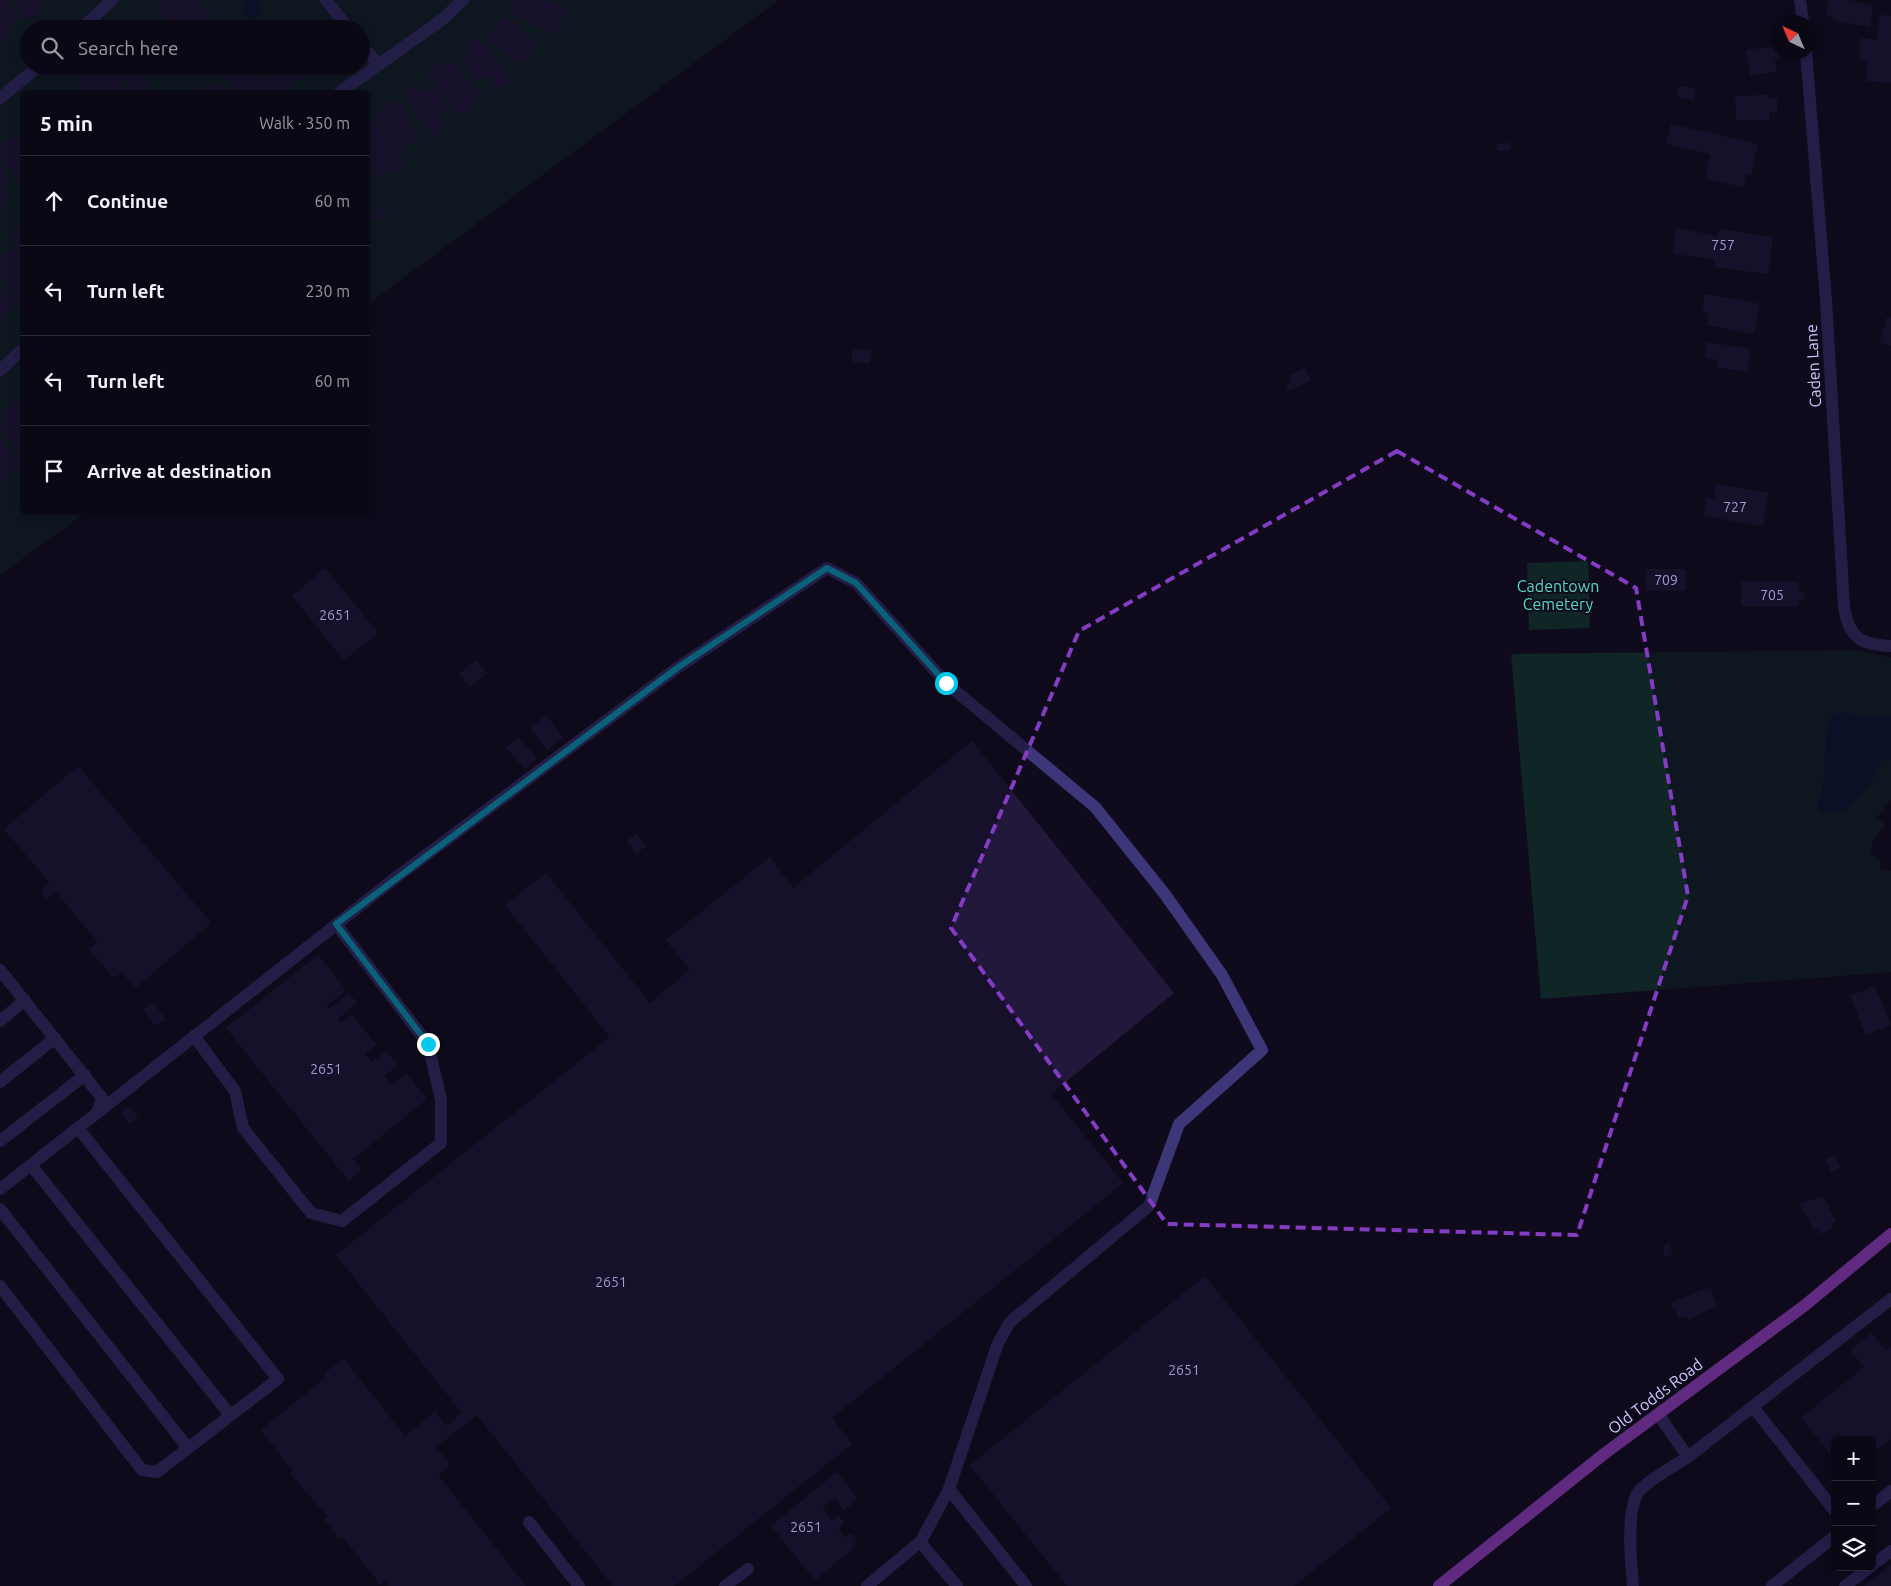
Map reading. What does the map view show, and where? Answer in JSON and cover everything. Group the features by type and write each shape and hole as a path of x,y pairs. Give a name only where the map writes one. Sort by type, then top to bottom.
{"main road":[{"name":"Old Todds Road","path":"1439,1586 1604,1454 1804,1306 1891,1234"}],"street":[{"path":"91,20 112,0"},
{"path":"326,0 342,20"},
{"path":"370,70 443,19 463,0"},
{"path":"1800,0 1802,15"},
{"path":"370,55 378,64"},
{"name":"Caden Lane","path":"1807,60 1825,290 1844,607 1846,620 1860,640 1871,645 1891,646"},
{"path":"0,98 28,75"},
{"path":"343,90 363,75"},
{"path":"0,370 20,352"},
{"path":"0,1189 336,924 677,668 827,568 856,583 946,683 1095,807 1164,893 1222,975 1262,1050 1178,1124 1149,1206 1010,1322 998,1343 949,1489 920,1542 867,1586"},
{"path":"194,1036 235,1091 243,1128 311,1212 342,1221 441,1142 441,1100 428,1044 336,924"},
{"path":"0,970 102,1098 97,1113"},
{"path":"0,1021 25,1000"},
{"path":"0,1082 55,1038"},
{"path":"0,1141 85,1075"},
{"path":"0,1286 142,1470 157,1472 278,1379 78,1128"},
{"path":"31,1165 230,1415"},
{"path":"0,1209 188,1448"},
{"path":"1632,1586 1632,1504 1640,1491 1688,1457 1891,1299"},
{"path":"1753,1407 1831,1506"},
{"path":"1658,1414 1688,1457"},
{"path":"949,1489 1026,1586"},
{"path":"1876,1503 1891,1491"},
{"path":"529,1522 579,1586"},
{"path":"1772,1586 1831,1539"},
{"path":"920,1542 956,1586"},
{"path":"1876,1561 1891,1551"},
{"path":"725,1586 748,1569"},
{"path":"1845,1586 1863,1571"}],"highlighted area":[{"path":"1397,451 1636,588 1688,896 1577,1235 1167,1224 951,928 1079,631"}],"green space":[{"path":"0,0 779,0 370,303 370,90 20,90 20,515 82,515 0,575"},
{"name":"Cadentown Cemetery","path":"1588,561 1590,628 1529,630 1527,563"},
{"path":"1856,650 1891,658 1891,800 1877,817 1886,825 1875,836 1869,854 1879,858 1881,870 1891,871 1891,972 1541,999 1511,654"}],"water":[{"path":"248,-1 256,-1 261,4 261,12 256,17 248,17 243,12 243,4"},
{"path":"1843,711 1853,715 1891,717 1891,759 1886,759 1879,765 1875,776 1860,795 1844,810 1827,813 1818,810 1823,782 1826,740 1831,715"}],"building":[{"path":"0,0 6,0 19,15 9,27 13,32 0,44"},
{"path":"12,0 47,0 40,6 42,9 26,20"},
{"path":"164,0 194,0 211,14 206,20 171,20 156,9"},
{"path":"509,0 549,0 567,8 555,34 512,14 514,9 511,8 513,4 508,2"},
{"path":"1829,0 1849,0 1873,6 1870,27 1833,20 1833,17 1826,16"},
{"path":"294,15 298,20 288,20"},
{"path":"504,15 538,43 522,65 486,39"},
{"path":"1880,15 1891,16 1891,83 1866,81 1868,61 1859,60 1861,38 1877,40"},
{"path":"479,35 512,81 497,91 485,75 476,81 460,59 469,53 464,46"},
{"path":"1771,47 1771,60 1775,60 1777,71 1750,76 1746,50"},
{"path":"442,61 447,67 455,61 481,96 473,102 475,106 459,117 427,73"},
{"path":"83,75 114,75 126,90 84,90 76,81"},
{"path":"118,75 142,75 150,84 142,90 131,90"},
{"path":"228,75 257,75 268,90 235,90 225,77"},
{"path":"264,75 300,75 301,77 284,90 272,90 265,81 267,79"},
{"path":"215,82 221,90 204,90"},
{"path":"417,84 424,93 433,86 448,107 439,114 447,125 432,136 402,94"},
{"path":"1679,86 1696,88 1694,100 1677,97"},
{"path":"1768,95 1768,98 1777,98 1777,112 1769,113 1769,120 1736,120 1735,96"},
{"path":"397,99 407,114 405,116 419,137 399,151 374,116"},
{"path":"374,120 405,164 393,172 391,169 377,179 370,168 370,123"},
{"path":"1671,124 1758,144 1751,175 1746,174 1743,187 1705,179 1710,154 1666,144"},
{"path":"10,137 12,140 16,137 18,140 20,138 20,183 0,157 0,144"},
{"path":"1511,143 1511,150 1497,151 1497,144"},
{"path":"0,164 11,181 1,188 9,200 0,206"},
{"path":"382,208 387,213 379,221 374,216"},
{"path":"1676,228 1718,236 1719,229 1773,237 1768,274 1714,267 1715,259 1673,254"},
{"path":"20,229 20,250 10,238"},
{"path":"11,247 20,258 20,302 0,275 1,256"},
{"path":"0,284 17,304 0,319"},
{"path":"1705,294 1760,304 1754,334 1707,325 1709,313 1702,312"},
{"path":"1887,317 1891,318 1891,346 1879,342"},
{"path":"1707,342 1751,349 1747,372 1717,367 1718,360 1705,358"},
{"path":"852,350 871,350 870,363 852,362"},
{"path":"1305,368 1311,380 1289,391 1286,385 1292,382 1288,376"},
{"path":"15,401 20,407 20,454 0,429 5,417 2,413"},
{"path":"0,438 20,460 20,464 0,481"},
{"path":"1716,484 1768,493 1763,526 1704,516 1707,497 1714,499"},
{"path":"325,568 378,633 344,660 292,596"},
{"path":"1646,569 1686,569 1686,591 1646,591"},
{"path":"1741,581 1798,582 1798,590 1803,591 1804,600 1798,600 1798,607 1741,606"},
{"path":"476,660 487,673 470,687 459,674"},
{"path":"546,715 563,737 548,750 530,728"},
{"path":"518,737 537,758 525,769 506,748"},
{"path":"972,741 1174,993 1051,1094 1123,1183 832,1418 852,1444 674,1586 613,1586 477,1415 436,1447 450,1465 438,1475 526,1586 389,1586 384,1580 380,1584 343,1537 340,1539 324,1519 328,1517 290,1473 293,1471 261,1430 326,1377 324,1374 343,1358 405,1436 435,1412 446,1426 462,1413 336,1255 610,1037 505,905 546,873 650,1003 690,970 666,940 770,857 793,888"},
{"path":"78,766 211,923 135,988 122,972 114,978 89,949 98,942 56,892 47,899 41,891 50,883 4,829"},
{"path":"636,834 646,846 636,854 627,841"},
{"path":"318,955 346,990 326,1006 329,1009 349,993 357,1003 338,1019 341,1023 352,1015 376,1045 365,1054 372,1062 386,1051 398,1065 384,1076 391,1085 406,1073 427,1099 353,1159 362,1170 349,1181 226,1028"},
{"path":"1875,986 1891,1025 1866,1035 1850,996"},
{"path":"153,1003 166,1019 156,1026 143,1010"},
{"path":"130,1106 138,1117 130,1124 121,1113"},
{"path":"1834,1155 1841,1168 1831,1172 1825,1159"},
{"path":"1823,1196 1836,1221 1830,1223 1833,1228 1821,1234 1818,1229 1814,1231 1800,1204"},
{"path":"1670,1243 1672,1255 1664,1256 1663,1245"},
{"path":"1205,1276 1391,1508 1294,1586 1067,1586 970,1465"},
{"path":"1710,1287 1717,1305 1688,1320 1686,1316 1679,1319 1674,1306 1672,1308 1670,1303"},
{"path":"1872,1333 1886,1351 1891,1347 1891,1439 1876,1451 1876,1436 1831,1436 1831,1454 1801,1418 1864,1367 1850,1350"},
{"path":"837,1472 858,1499 844,1510 835,1498 822,1508 832,1520 838,1515 844,1523 838,1529 845,1538 851,1533 858,1542 852,1546 854,1548 815,1580 771,1526"},
{"path":"1891,1565 1891,1586 1864,1586"}],"route":[{"path":"428,1044 336,924 677,668 827,568 856,583 946,683"}]}
